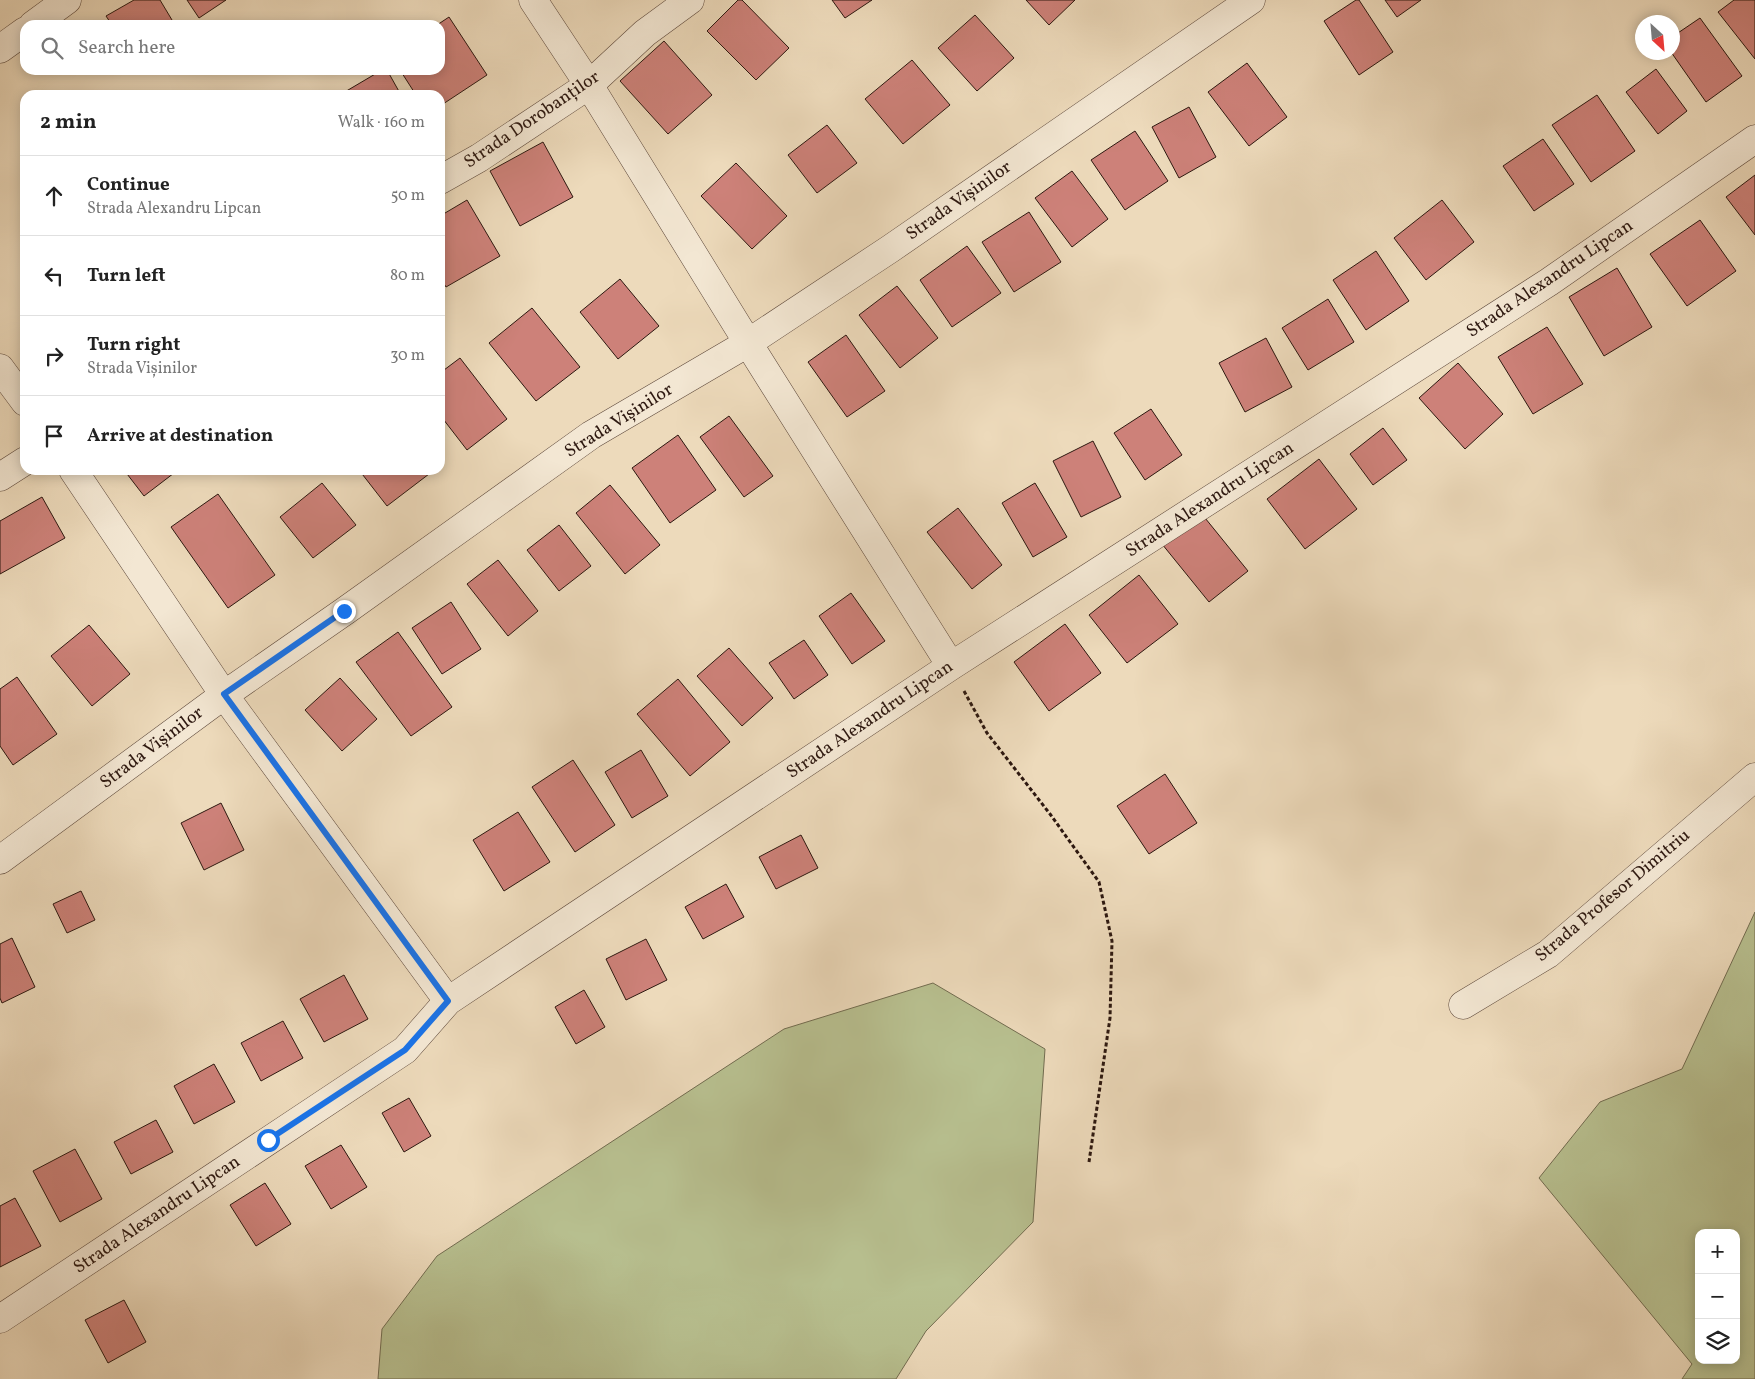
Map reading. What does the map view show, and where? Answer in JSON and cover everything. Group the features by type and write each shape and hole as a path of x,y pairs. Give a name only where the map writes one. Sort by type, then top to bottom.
{"street":[{"path":"40,20 68,0"},
{"path":"533,0 589,86 951,666"},
{"name":"Strada Dorobanților","path":"445,177 479,158 589,86 645,33 690,0"},
{"name":"Strada Vișinilor","path":"0,860 224,694 591,435 748,343 890,249 1251,0"},
{"path":"0,48 20,34"},
{"name":"Strada Alexandru Lipcan","path":"0,1319 405,1050 448,1001 951,666 1549,282 1755,139"},
{"path":"0,368 20,395"},
{"path":"0,477 20,464"},
{"path":"75,475 224,694 448,1001"},
{"name":"Strada Profesor Dimitriu","path":"1463,1005 1548,954 1755,777"}],"path":[{"path":"951,666 987,733 1100,882 1112,940 1110,1018 1089,1162"}],"green space":[{"path":"1755,912 1755,1379 1682,1379 1692,1364 1539,1178 1600,1102 1682,1069"},
{"path":"933,983 1045,1049 1033,1222 926,1331 896,1379 378,1379 382,1329 437,1256 784,1029"}],"building":[{"path":"134,0 160,0 172,20 109,20 106,16"},
{"path":"187,0 226,0 199,18"},
{"path":"738,0 742,0 789,48 756,80 707,31"},
{"path":"832,0 872,0 845,18"},
{"path":"1026,0 1075,0 1049,25"},
{"path":"1356,0 1359,0 1393,52 1359,75 1324,21"},
{"path":"1385,0 1421,0 1397,17"},
{"path":"1734,0 1755,0 1755,59 1718,12"},
{"path":"975,15 1014,58 977,91 938,48"},
{"path":"449,17 487,75 445,103 445,90 413,90 403,75 445,75 444,20"},
{"path":"1700,18 1742,76 1706,102 1677,60 1680,60 1680,32"},
{"path":"664,41 712,95 668,134 620,81"},
{"path":"912,60 950,105 903,144 865,99"},
{"path":"1247,63 1287,117 1249,146 1208,92"},
{"path":"1656,69 1687,111 1658,134 1626,92"},
{"path":"374,75 390,75 398,90 348,90"},
{"path":"1597,95 1635,151 1591,182 1552,125"},
{"path":"1189,107 1216,157 1179,178 1152,127"},
{"path":"827,125 857,163 817,193 788,155"},
{"path":"1135,131 1168,181 1125,210 1091,160"},
{"path":"1543,139 1574,184 1534,211 1503,166"},
{"path":"543,142 573,197 520,226 490,171"},
{"path":"736,163 787,216 752,249 701,196"},
{"path":"1072,171 1108,219 1072,247 1035,198"},
{"path":"1755,175 1755,235 1726,197"},
{"path":"467,200 500,256 446,287 445,285 445,213"},
{"path":"1442,200 1474,242 1426,280 1394,238"},
{"path":"1029,212 1061,262 1014,292 982,242"},
{"path":"1700,220 1736,271 1687,306 1650,254"},
{"path":"967,246 1001,293 952,327 920,280"},
{"path":"1376,251 1409,301 1366,330 1333,280"},
{"path":"1617,268 1652,327 1604,356 1569,297"},
{"path":"620,279 659,326 618,359 580,312"},
{"path":"897,286 938,338 900,368 859,315"},
{"path":"1328,299 1354,342 1308,370 1282,328"},
{"path":"532,308 580,367 536,401 489,343"},
{"path":"1547,327 1583,384 1533,414 1498,357"},
{"path":"846,335 885,391 847,417 808,362"},
{"path":"1266,338 1292,387 1245,412 1219,363"},
{"path":"460,358 507,419 467,450 445,421 445,369"},
{"path":"1458,363 1503,414 1465,449 1419,398"},
{"path":"1151,409 1182,455 1145,480 1114,433"},
{"path":"729,416 773,476 744,497 700,437"},
{"path":"1383,428 1407,460 1373,485 1350,454"},
{"path":"678,435 716,490 670,523 632,468"},
{"path":"1093,441 1121,497 1081,517 1053,461"},
{"path":"1319,459 1357,509 1305,549 1267,499"},
{"path":"128,475 171,475 144,496"},
{"path":"363,475 428,475 387,506"},
{"path":"322,483 356,525 313,558 280,517"},
{"path":"1035,483 1067,537 1033,557 1002,503"},
{"path":"610,485 660,545 625,574 576,513"},
{"path":"218,494 275,575 228,608 171,527"},
{"path":"42,497 65,538 0,574 0,521"},
{"path":"958,508 1002,565 972,589 927,532"},
{"path":"1201,513 1248,571 1209,602 1162,544"},
{"path":"559,525 591,566 559,591 527,550"},
{"path":"498,560 538,611 508,636 467,584"},
{"path":"1139,575 1178,624 1127,663 1089,615"},
{"path":"851,593 885,641 852,664 819,616"},
{"path":"451,602 481,649 442,674 412,628"},
{"path":"1065,624 1101,673 1049,711 1014,662"},
{"path":"89,625 130,674 92,706 51,656"},
{"path":"398,632 452,707 411,736 356,662"},
{"path":"804,640 828,675 794,699 769,663"},
{"path":"729,648 773,698 742,726 697,676"},
{"path":"17,677 57,734 13,765 0,746 0,689"},
{"path":"340,678 377,719 342,751 305,710"},
{"path":"678,679 730,742 690,776 637,714"},
{"path":"641,750 668,796 632,818 605,772"},
{"path":"573,760 615,825 575,852 532,787"},
{"path":"1165,774 1197,823 1149,854 1117,806"},
{"path":"221,803 244,850 204,870 181,823"},
{"path":"518,812 550,862 504,891 473,840"},
{"path":"801,835 818,868 776,889 759,857"},
{"path":"726,884 744,917 703,939 685,907"},
{"path":"81,891 95,920 67,933 53,904"},
{"path":"12,938 35,987 2,1003 0,998 0,944"},
{"path":"646,939 667,980 626,1000 606,959"},
{"path":"344,975 368,1019 324,1042 300,999"},
{"path":"584,990 605,1027 576,1044 555,1007"},
{"path":"283,1021 303,1058 261,1081 241,1043"},
{"path":"214,1064 235,1102 194,1124 174,1086"},
{"path":"409,1098 431,1136 404,1152 382,1113"},
{"path":"156,1120 173,1152 131,1174 114,1142"},
{"path":"341,1145 367,1187 331,1209 305,1166"},
{"path":"75,1149 102,1199 60,1222 33,1171"},
{"path":"265,1183 291,1224 256,1246 230,1205"},
{"path":"15,1198 41,1246 0,1267 0,1206"},
{"path":"124,1300 146,1342 108,1363 85,1320"}],"route":[{"path":"268,1140 405,1050 448,1001 224,694 344,611"}]}
